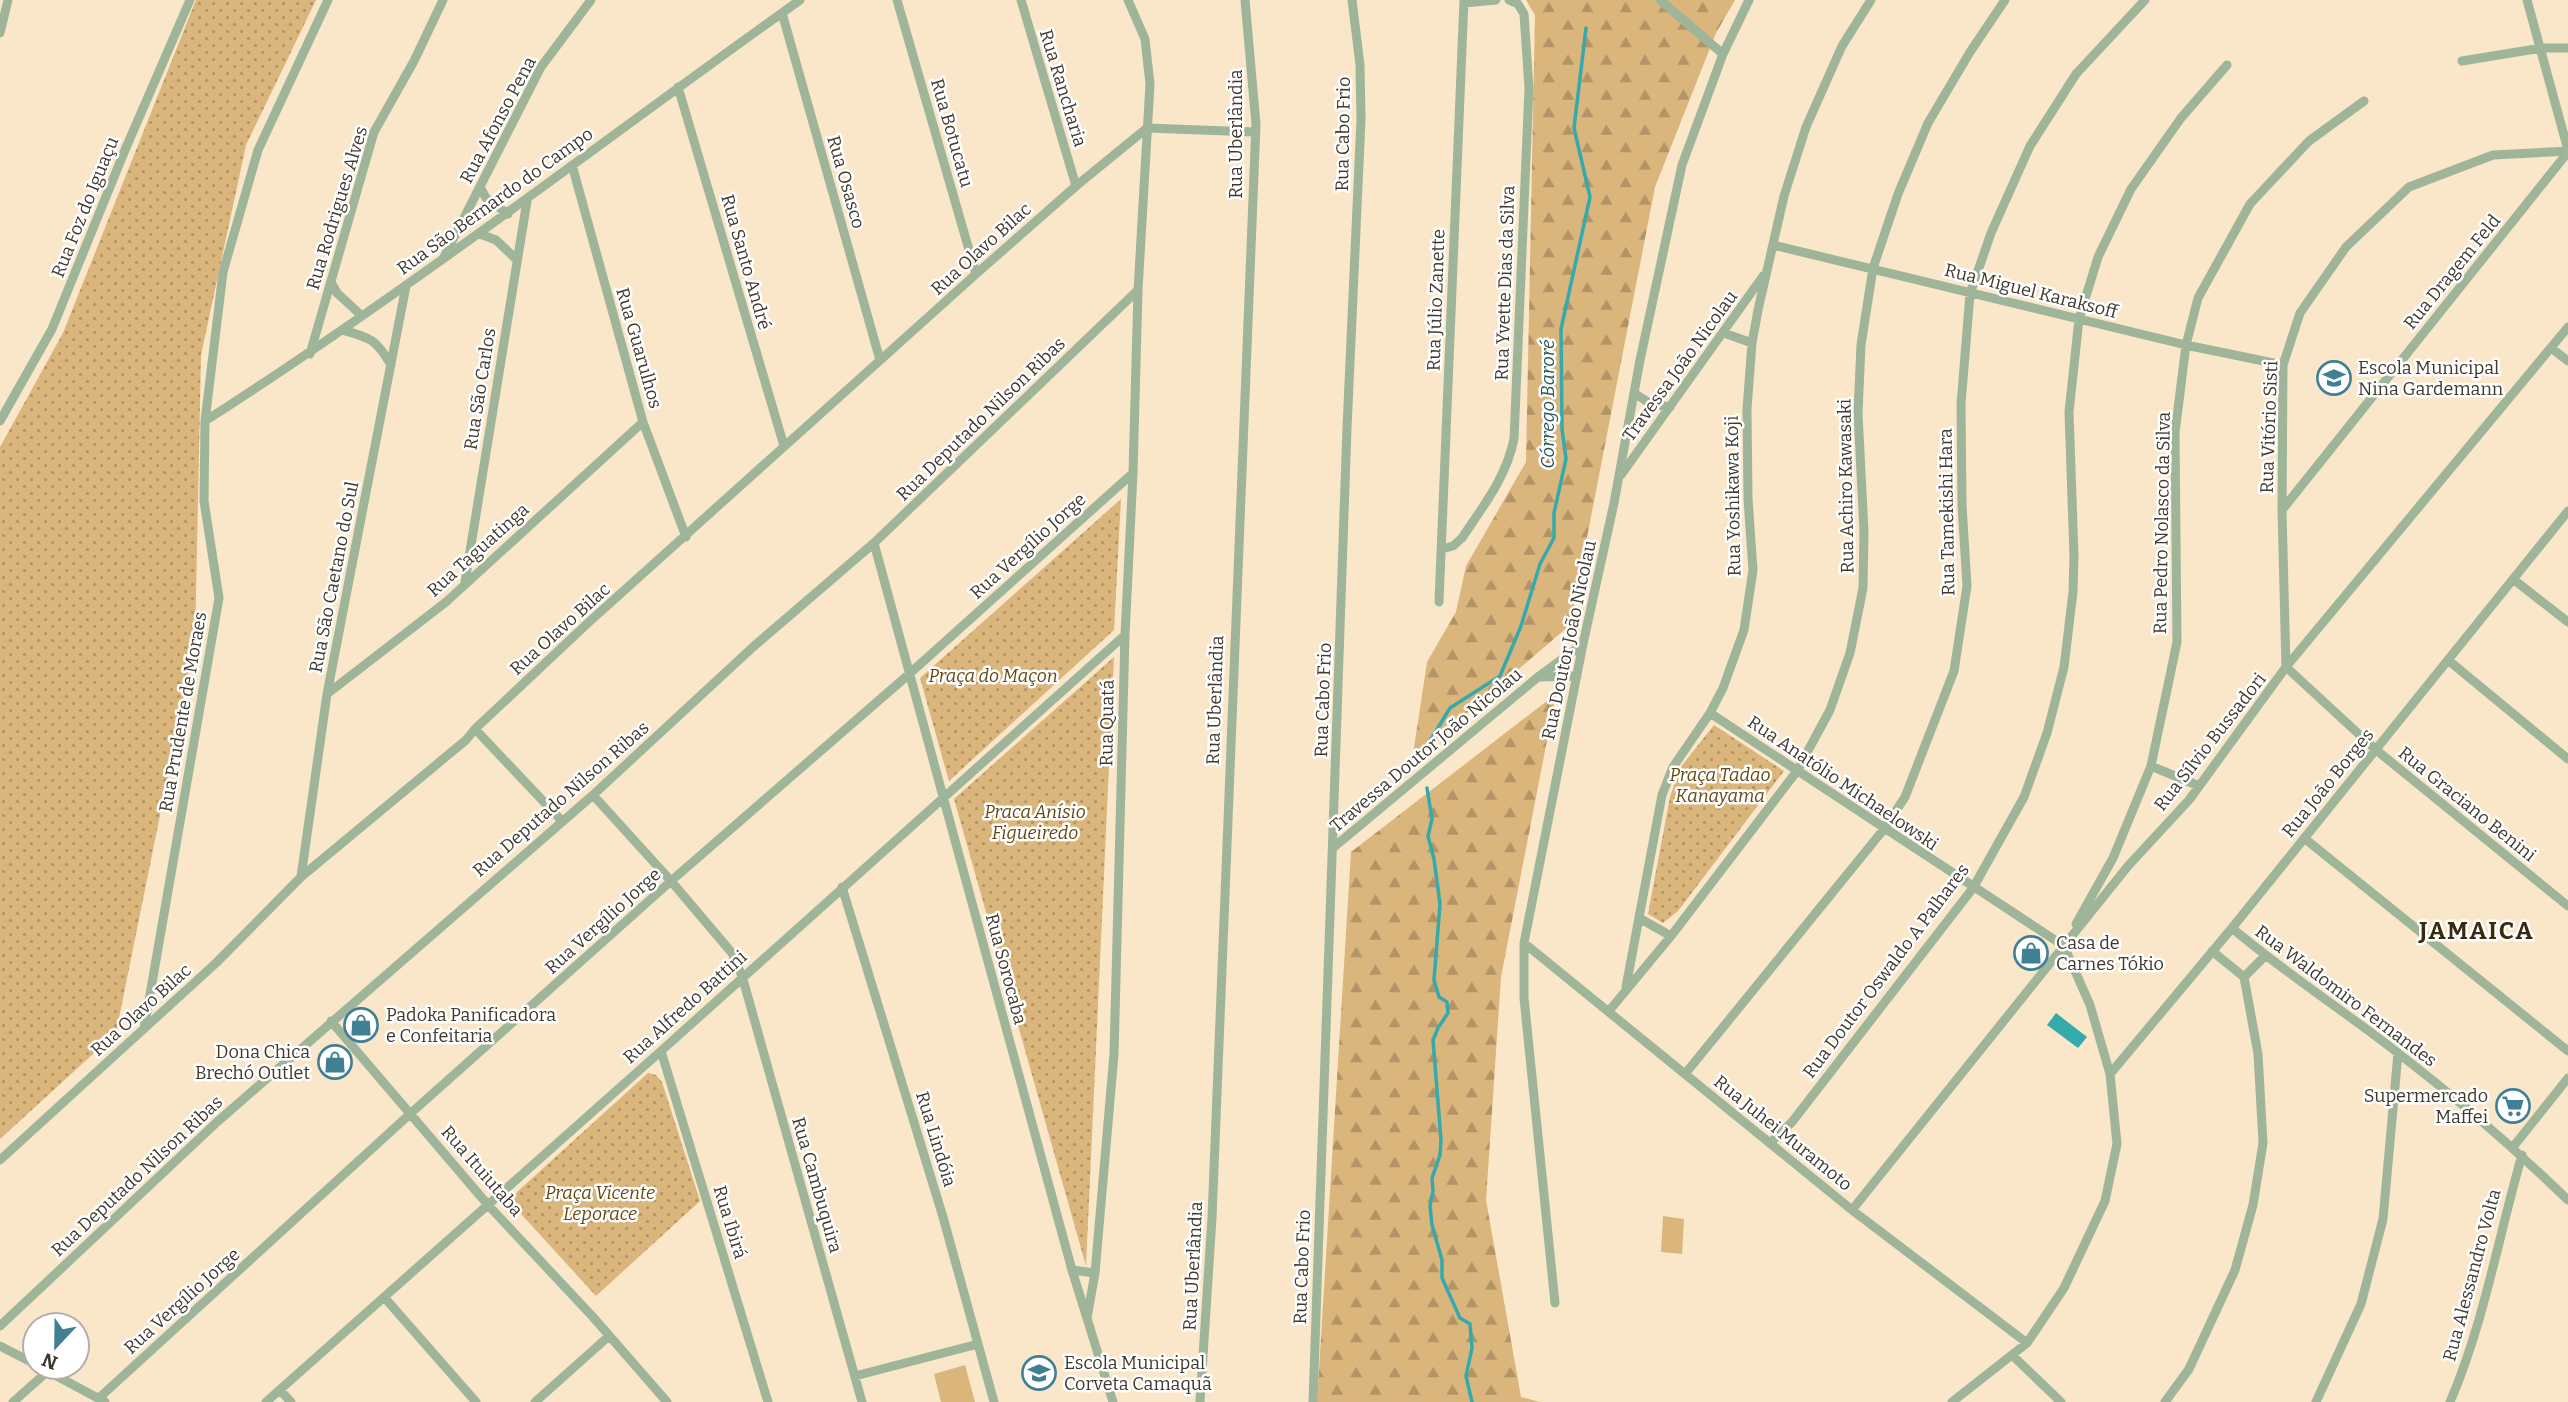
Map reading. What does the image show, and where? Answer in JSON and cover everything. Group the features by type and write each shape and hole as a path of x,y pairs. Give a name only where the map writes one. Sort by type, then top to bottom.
{"street":[{"path":"0,33 8,0"},
{"name":"Rua Foz do Iguaçu","path":"0,421 52,329 190,0"},
{"name":"Rua Prudente de Moraes","path":"144,1029 219,598 204,501 205,421 223,272 258,150 328,0"},
{"name":"Rua Rodrigues Alves","path":"310,354 374,132 414,61 443,0"},
{"name":"Rua Afonso Pena","path":"442,261 541,67 591,0"},
{"name":"Rua São Bernardo do Campo","path":"205,421 310,354 407,286 800,0"},
{"name":"Rua Botucatu","path":"897,0 976,274"},
{"name":"Rua Rancharia","path":"1021,0 1076,186"},
{"name":"Rua Quatá","path":"1087,1318 1095,1273 1114,1054 1125,635 1138,290 1150,84 1145,38 1128,0"},
{"name":"Rua Uberlândia","path":"1200,1402 1212,1218 1255,132 1245,0"},
{"name":"Rua Cabo Frio","path":"1313,1402 1346,442 1361,119 1360,65 1352,0"},
{"path":"1464,1 1496,0"},
{"name":"Rua Yvette Dias da Silva","path":"1442,549 1453,546 1462,538 1501,481 1514,439 1529,88 1524,14 1518,4 1509,0"},
{"path":"1660,0 1723,54"},
{"name":"Rua Doutor João Nicolau","path":"1555,1303 1524,998 1524,943 1682,166 1723,54 1749,0"},
{"name":"Rua Yoshikawa Koji","path":"1625,989 1662,795 1673,767 1710,713 1723,688 1744,631 1753,570 1748,499 1747,422 1752,343 1784,196 1806,127 1842,47 1871,0"},
{"name":"Rua Achiro Kawasaki","path":"1609,1011 1671,936 1797,771 1830,710 1850,653 1863,588 1864,531 1858,413 1861,345 1873,268 1898,194 1928,123 2005,0"},
{"name":"Rua Tamekishi Hara","path":"1685,1074 1884,829 1905,797 1954,671 1967,586 1962,505 1961,404 1970,294 1991,233 2030,146 2076,74 2145,0"},
{"path":"2527,0 2568,151"},
{"name":"Rua Júlio Zanette","path":"1439,601 1464,1"},
{"name":"Rua Osasco","path":"782,13 880,360"},
{"path":"2462,61 2542,48 2568,48"},
{"name":"Rua Doutor Oswaldo A Palhares","path":"1770,1143 1792,1122 1973,888 2024,797 2047,733 2064,667 2073,592 2069,412 2079,319 2098,257 2131,189 2180,118 2227,65"},
{"name":"Rua Santo André","path":"678,88 784,446"},
{"name":"Rua Pedro Nolasco da Silva","path":"2064,946 2113,858 2151,766 2177,642 2175,433 2186,345 2199,298 2250,204 2309,141 2364,101"},
{"path":"1147,128 1255,132"},
{"name":"Rua Olavo Bilac","path":"0,1160 216,963 301,877 466,740 589,622 784,446 1076,186 1147,128"},
{"name":"Rua Vitório Sisti","path":"2287,667 2282,510 2283,365 2300,313 2346,247 2409,187 2493,155 2568,151"},
{"name":"Rua Dragem Feld","path":"2282,510 2568,151"},
{"name":"Rua Guarulhos","path":"572,165 643,422 686,537"},
{"path":"480,187 486,198 508,214"},
{"name":"Rua São Carlos","path":"465,582 527,201"},
{"path":"480,234 496,240 517,260"},
{"name":"Rua Miguel Karaksoff","path":"1773,245 2186,345 2283,365"},
{"name":"Travessa João Nicolau","path":"1618,479 1766,272"},
{"path":"331,282 337,293 362,316"},
{"name":"Rua São Caetano do Sul","path":"301,877 327,694 407,286"},
{"name":"Rua Deputado Nilson Ribas","path":"0,1326 217,1122 593,795 753,647 874,543 1138,290"},
{"name":"Rua Sílvio Bussadori","path":"1852,1210 2128,866 2189,800 2287,667 2568,327"},
{"path":"342,330 365,336 379,345 391,365"},
{"path":"1724,333 1752,343"},
{"path":"2551,348 2568,361"},
{"path":"1634,393 1651,404 1670,407"},
{"name":"Rua Taguatinga","path":"327,694 446,602 643,422"},
{"name":"Rua Vergílio Jorge","path":"102,1400 411,1113 1133,473"},
{"name":"Rua João Borges","path":"2110,1074 2232,928 2568,511"},
{"name":"Rua Sorocaba","path":"874,543 1072,1270 1113,1402"},
{"path":"2513,579 2568,622"},
{"name":"Rua Alfredo Battini","path":"266,1402 1125,635"},
{"name":"Travessa Doutor João Nicolau","path":"1334,847 1538,677 1583,644"},
{"path":"2448,660 2568,759"},
{"name":"Rua Graciano Benini","path":"2287,667 2375,749 2568,906"},
{"name":"Travessa Doutor João Nicolau","path":"1538,677 1577,676"},
{"name":"Rua Anatólio Michaelowski","path":"1710,713 2064,946"},
{"path":"475,729 562,821"},
{"path":"2151,766 2199,786"},
{"name":"Rua Cambuquira","path":"593,795 732,953 742,976 862,1402"},
{"path":"2304,838 2568,1051"},
{"path":"2113,858 2128,866"},
{"name":"Rua Lindóia","path":"842,887 943,1217 994,1402"},
{"path":"1639,918 1671,936"},
{"name":"Rua Waldomiro Fernandes","path":"2232,928 2264,956 2398,1053 2514,1147 2568,1200"},
{"name":"Rua Juhei Muramoto","path":"1524,943 1852,1210 2027,1343"},
{"path":"1952,1402 2027,1343 2064,1288 2105,1201 2117,1144 2110,1074 2090,1005 2064,946"},
{"path":"2165,1402 2189,1369 2235,1270 2253,1205 2263,1143 2258,1054 2244,977 2212,951"},
{"path":"2244,977 2264,956"},
{"name":"Rua Ituiutaba","path":"331,1021 488,1205 667,1402"},
{"name":"Rua Ibirá","path":"661,1051 768,1402"},
{"path":"2316,1402 2361,1304 2383,1219 2398,1053"},
{"path":"2514,1147 2568,1078"},
{"name":"Rua Alessandro Volta","path":"2450,1402 2482,1312 2522,1155"},
{"path":"1072,1270 1095,1273"},
{"path":"384,1297 476,1402"},
{"path":"535,1402 609,1336"},
{"path":"855,1376 978,1343"},
{"path":"0,1346 21,1357"},
{"path":"2013,1356 2061,1402"},
{"path":"13,1402 33,1381"},
{"path":"66,1381 102,1400"},
{"path":"280,1390 290,1402"}],"green space":[{"path":"196,0 316,0 246,145 201,355 195,642 116,1033 0,1139 0,447 63,333"},
{"path":"1526,0 1735,0 1716,33 1655,187 1570,625 1412,761 1427,662 1456,612 1466,566 1526,462 1535,15"},
{"name":"Praça do Maçon","path":"1121,499 1114,630 949,781 920,678"},
{"name":"Praca Anísio Figueiredo","path":"1114,657 1086,1266 954,799"},
{"path":"1556,694 1501,977 1486,1200 1521,1397 1540,1402 1317,1402 1351,852"},
{"name":"Praça Tadao Kanayama","path":"1714,725 1784,771 1678,911 1663,923 1648,914 1670,797 1680,768"},
{"name":"Praça Vicente Leporace","path":"648,1073 656,1075 662,1082 700,1201 596,1296 511,1203 517,1192"},
{"path":"1663,1216 1684,1219 1682,1254 1661,1252"},
{"path":"965,1365 975,1402 941,1402 934,1374"}],"water":[{"path":"2056,1013 2087,1037 2078,1048 2047,1025"}],"waterway":[{"name":"Córrego Baroré","path":"1430,741 1450,708 1500,676 1521,626 1540,564 1554,538 1554,513 1566,459 1562,429 1561,329 1590,197 1574,128 1586,28"},
{"name":"Córrego Baroré","path":"1427,788 1432,819 1428,836 1440,904 1434,980 1439,997 1447,1002 1448,1013 1433,1040 1441,1140 1440,1155 1432,1178 1430,1206 1432,1225 1442,1260 1442,1278 1460,1318 1470,1324 1472,1348 1466,1376 1472,1402"}],"place":[{"name":"Escola Municipal Nina Gardemann","path":"2334,378"},
{"name":"Casa de Carnes Tókio","path":"2031,953"},
{"name":"Padoka Panificadora e Confeitaria","path":"361,1025"},
{"name":"Dona Chica Brechó Outlet","path":"335,1062"},
{"name":"Supermercado Maffei","path":"2513,1106"},
{"name":"Escola Municipal Corveta Camaquã","path":"1039,1373"}],"district":[{"name":"JAMAICA","path":"2477,931"}]}
